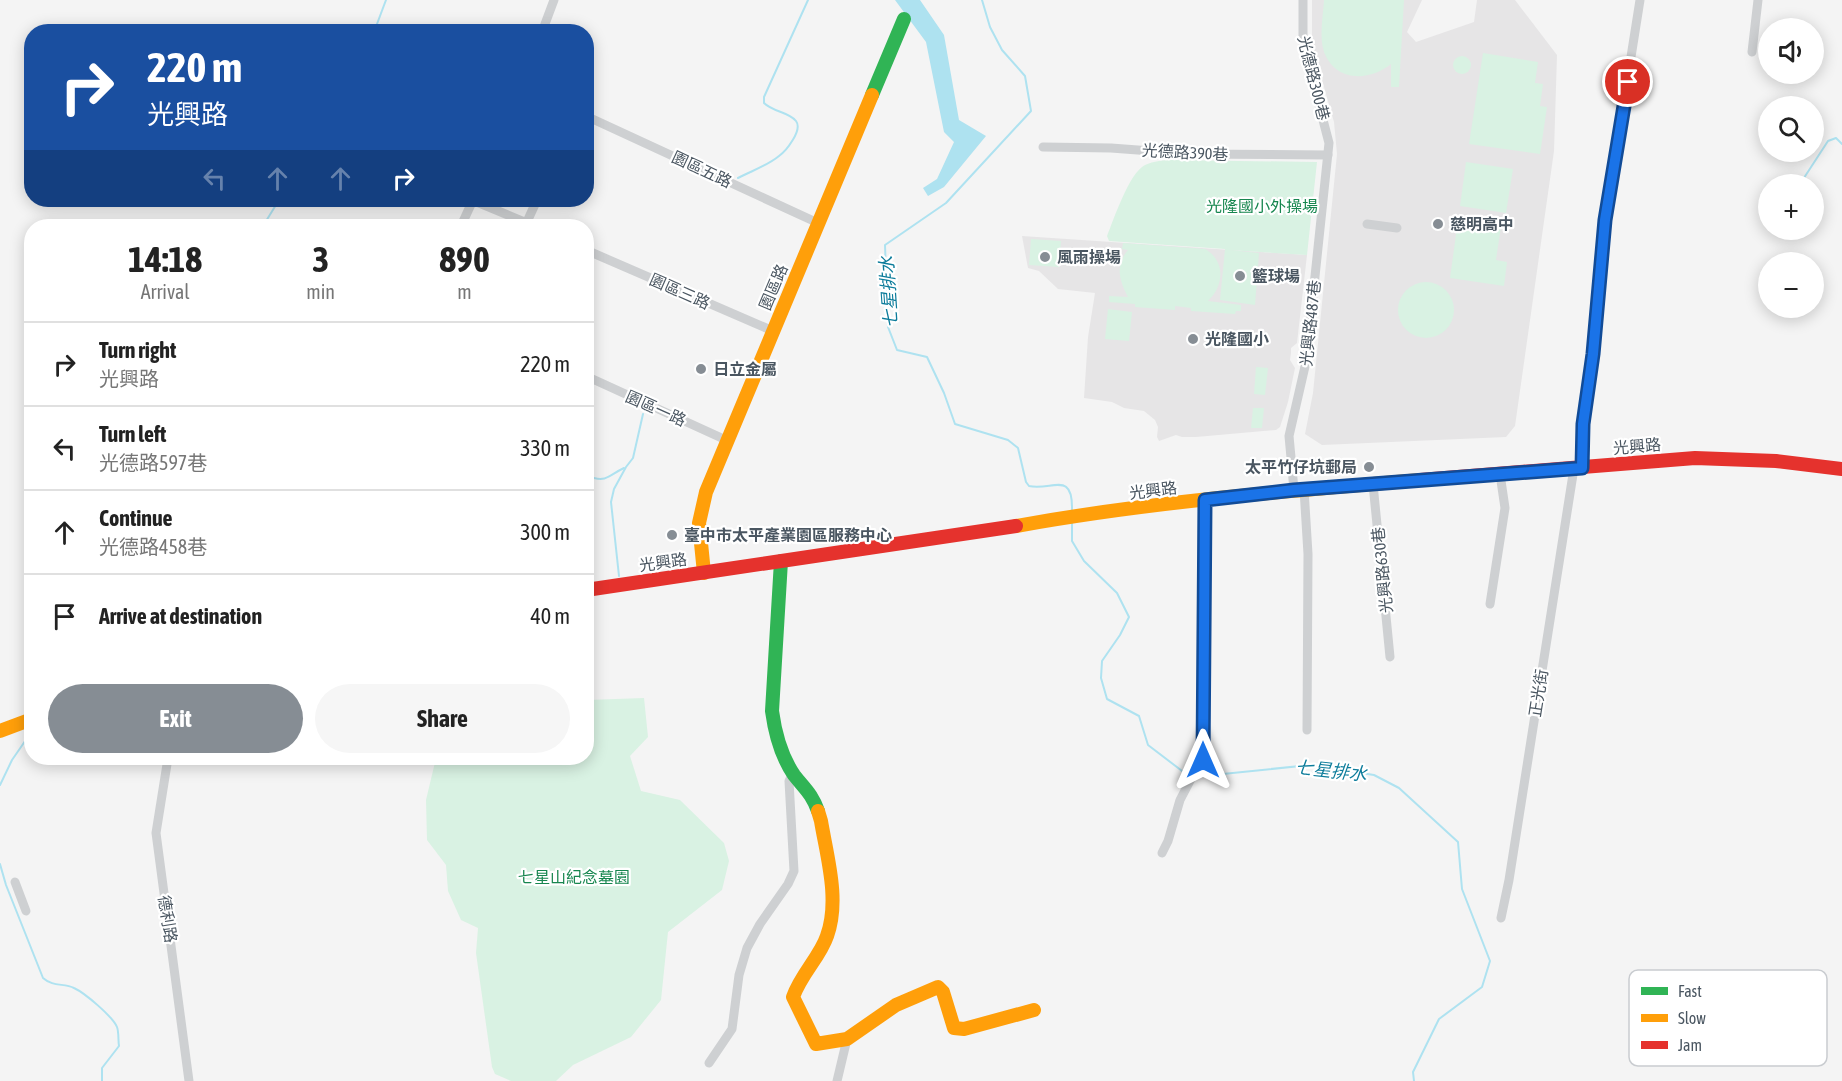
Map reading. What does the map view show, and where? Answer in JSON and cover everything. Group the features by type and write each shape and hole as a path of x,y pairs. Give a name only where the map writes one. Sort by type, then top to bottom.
{"street":[{"path":"545,24 554,0"},
{"name":"光德路300巷","path":"1303,0 1303,44 1326,129 1329,143 1328,155"},
{"name":"正光街","path":"1501,918 1578,468 1593,354 1605,220 1640,0"},
{"path":"1752,52 1758,0"},
{"name":"園區路","path":"704,573 698,521 706,492 904,19"},
{"name":"園區五路","path":"594,120 818,223"},
{"name":"光德路390巷","path":"1043,147 1111,148 1191,154 1328,155"},
{"name":"光興路487巷","path":"1307,730 1308,554 1289,436 1306,362 1328,155"},
{"path":"488,207 515,219"},
{"path":"1367,224 1397,228"},
{"name":"園區三路","path":"594,253 772,331"},
{"name":"園區一路","path":"594,380 726,440"},
{"name":"光興路","path":"594,589 1007,528 1071,516 1299,490 1695,458 1776,461 1842,469"},
{"path":"1490,604 1506,508 1500,474"},
{"name":"光興路630巷","path":"1373,484 1389,657"},
{"path":"1196,767 1203,760 1205,500"},
{"path":"781,561 772,711 776,735 793,773 812,795 821,820 832,902 827,937 796,985 793,997 816,1044 847,1039 896,1005 938,987 943,992 954,1028 957,1029 1034,1010"},
{"path":"0,730 24,722"},
{"name":"德利路","path":"167,765 156,834 189,1081"},
{"path":"709,1063 732,1029 739,975 747,948 794,871 789,781 793,773"},
{"path":"1162,853 1168,841 1180,800 1191,779"},
{"path":"15,882 26,910"},
{"path":"837,1081 847,1039"}],"shaded area":[{"name":"慈明高中","path":"1312,0 1422,0 1407,32 1416,42 1474,22 1477,0 1515,0 1557,55 1554,151 1515,426 1506,437 1322,445 1305,434 1313,393 1337,154 1334,122 1312,45"},
{"name":"光隆國小","path":"1022,236 1307,255 1297,343 1291,348 1290,360 1295,368 1280,427 1276,430 1196,437 1176,435 1159,441 1155,420 1144,411 1124,408 1112,402 1084,398 1088,337 1095,293 1058,289 1039,271 1028,268"}],"green space":[{"path":"1324,0 1404,0 1399,87 1391,87 1391,64 1373,74 1354,76 1345,74 1329,62 1322,40"},
{"path":"1483,53 1538,62 1535,83 1543,84 1540,106 1547,107 1540,154 1469,144"},
{"path":"1462,56 1468,59 1471,65 1468,71 1462,74 1456,71 1453,65 1456,59"},
{"name":"光隆國小外操場","path":"1173,160 1317,162 1307,255 1229,250 1259,253 1255,305 1220,300 1225,249 1109,241 1107,236 1133,177 1145,165"},
{"path":"1466,162 1513,169 1506,213 1460,206"},
{"path":"1458,220 1501,226 1496,260 1507,262 1504,286 1450,278"},
{"name":"風雨操場","path":"1031,239 1061,241 1059,267 1029,265"},
{"path":"1123,243 1205,249 1217,260 1220,274 1217,288 1208,301 1241,305 1241,311 1236,311 1235,314 1191,311 1191,308 1175,306 1175,310 1135,307 1135,304 1109,302 1109,296 1128,297 1122,285 1120,273 1121,261 1128,250 1122,249"},
{"path":"1426,282 1437,284 1446,290 1452,299 1454,310 1452,321 1446,330 1437,336 1426,338 1415,336 1406,330 1400,321 1398,310 1400,299 1406,290 1415,284"},
{"path":"1108,309 1132,312 1129,341 1105,339"},
{"path":"1256,367 1268,368 1265,395 1254,394"},
{"path":"1253,408 1264,408 1262,428 1251,428"},
{"name":"七星山紀念墓園","path":"644,698 648,737 630,756 641,791 680,800 724,843 729,861 722,890 668,932 661,1000 631,1037 573,1065 556,1081 511,1081 495,1074 492,1067 476,953 478,928 461,920 448,891 446,865 427,840 426,800 434,765 594,765 594,700"}],"water":[{"path":"895,0 920,0 944,35 959,120 986,136 944,187 928,196 923,188 937,179 954,142 944,132 926,42"}],"waterway":[{"path":"377,24 386,0"},
{"path":"738,178 774,160 786,150 796,135 798,125 796,121 768,106 764,103 764,97 808,0"},
{"name":"七星排水","path":"982,0 990,27 1002,50 1025,76 1031,111 946,203 885,245 888,327 897,350 927,357 944,393 955,424 1008,440 1018,448 1029,486 1065,486 1069,490 1072,510"},
{"path":"1807,174 1828,141 1836,138 1842,144"},
{"path":"267,219 275,207"},
{"path":"619,576 611,502 614,489 633,458 643,414"},
{"path":"594,478 602,479 624,468"},
{"name":"七星排水","path":"1072,522 1072,541 1084,561 1117,593 1129,617 1102,661 1101,678 1107,699 1139,716 1148,745 1186,774 1213,775 1310,765 1374,775 1399,788 1458,842 1462,889 1490,961 1482,987 1439,1019 1413,1072 1414,1081"},
{"path":"0,785 12,760 24,743"},
{"path":"0,864 43,978 51,983 79,991 105,1012 117,1027 119,1046 102,1068 102,1081"}],"traffic: fast":[{"path":"872,95 904,19"},
{"path":"781,561 772,711 782,752 794,775 811,796 818,811"}],"traffic: slow":[{"path":"704,573 699,523 706,492 872,95"},
{"path":"1016,526 1167,504 1420,480"},
{"path":"0,731 24,722"},
{"path":"818,811 831,879 831,922 824,944 793,997 816,1044 847,1039 896,1005 938,987 943,992 954,1028 964,1029 1034,1010"}],"traffic: jam":[{"path":"1420,480 1695,458 1776,461 1842,469"},
{"path":"594,589 1016,526"}],"place":[{"name":"慈明高中","path":"1438,224"},
{"name":"風雨操場","path":"1045,257"},
{"name":"籃球場","path":"1240,276"},
{"name":"光隆國小","path":"1193,339"},
{"name":"日立金屬","path":"701,369"},
{"name":"太平竹仔坑郵局","path":"1369,467"},
{"name":"臺中市太平產業園區服務中心","path":"672,535"}],"route":[{"path":"1203,760 1205,500 1294,490 1582,468 1583,424 1593,354 1605,220 1628,82"}]}
